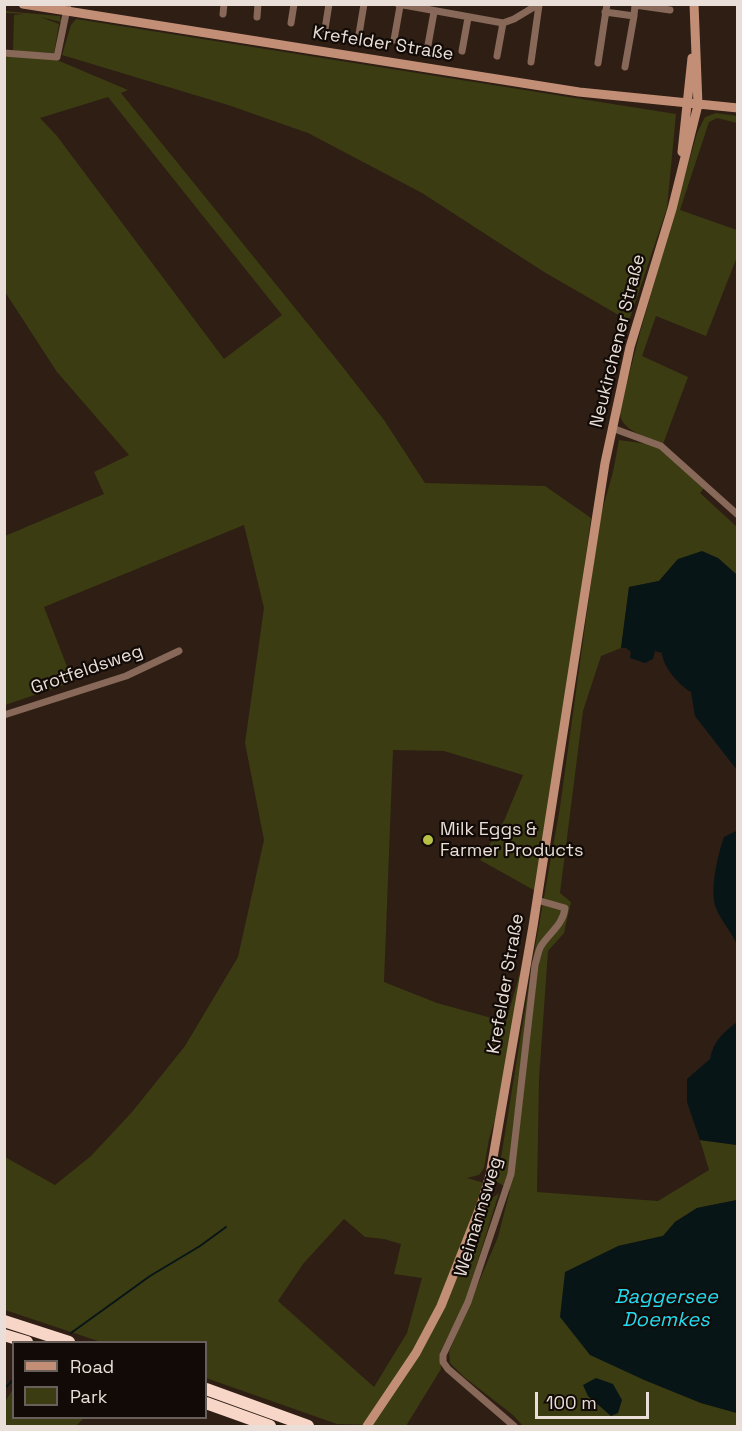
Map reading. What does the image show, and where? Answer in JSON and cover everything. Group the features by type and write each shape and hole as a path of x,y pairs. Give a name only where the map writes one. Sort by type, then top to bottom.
{"highway":[{"path":"4,1321 66,1341"},
{"path":"4,1335 24,1341"},
{"path":"207,1389 308,1426"},
{"path":"207,1403 270,1426"}],"main road":[{"name":"Krefelder Straße","path":"23,4 67,7 579,92 738,108"},
{"name":"Neukirchener Straße","path":"596,521 612,428 630,347 698,105 694,4"},
{"name":"Neukirchener Straße","path":"681,172 694,38"},
{"name":"Krefelder Straße","path":"368,1426 416,1353 441,1306 488,1184 537,900 596,521"}],"street":[{"path":"223,14 224,4"},
{"path":"256,17 258,4"},
{"path":"291,23 294,4"},
{"path":"325,29 329,4"},
{"path":"359,34 364,4"},
{"path":"631,4 670,10"},
{"path":"394,40 398,5 503,23 514,20 539,5"},
{"path":"531,62 539,5"},
{"path":"625,67 635,5"},
{"path":"4,53 57,57 67,7"},
{"path":"598,63 606,8 634,16"},
{"path":"428,45 434,12"},
{"path":"462,51 468,18"},
{"path":"497,56 503,23"},
{"path":"612,428 661,446 738,515"},
{"name":"Grotfeldsweg","path":"4,715 126,676 179,651"},
{"name":"Weimannsweg","path":"514,1426 448,1369 443,1362 443,1355 468,1302 511,1174 535,965 541,946 553,934 564,916 565,908 537,900"}],"green space":[{"path":"4,11 60,16 61,22 40,17 59,24 54,53 13,52 14,15 24,14 5,13"},
{"path":"76,19 676,114 667,208 629,321 544,272 422,193 308,133 228,105 62,55 71,25"},
{"path":"5,57 57,60 128,90 121,93 342,366 384,420 425,483 545,486 591,518 539,893 480,860 504,821 523,775 444,751 393,750 384,982 437,1003 506,1022 533,926 505,1088 489,1139 484,1168 479,1175 467,1178 488,1184 482,1205 499,1193 464,1305 440,1352 441,1369 406,1426 337,1424 207,1378 207,1341 98,1341 5,1310 5,1157 55,1185 91,1156 132,1112 185,1046 238,957 264,840 245,743 264,608 244,525 44,607 73,682 5,705 5,536 104,494 94,472 129,455 57,372 5,292","holes":["108,97 282,315 224,359 57,136 40,118","344,1219 365,1237 401,1244 394,1274 422,1278 407,1333 374,1387 278,1301 303,1264"]},
{"path":"716,113 737,116 737,123 717,118 709,122 680,210 737,230 737,257 706,336 656,316 642,356 688,377 663,444 629,428 621,417 620,410 697,133 705,117"},
{"path":"619,440 661,446 705,487 700,493 737,527 737,575 718,558 678,559 659,581 629,587 621,648 601,656 583,711 560,893 571,902 564,933 548,951 539,1079 537,1192 658,1201 709,1170 700,1140 737,1145 737,1200 697,1208 675,1222 663,1236 618,1246 642,1379 701,1403 737,1413 737,1426 523,1426 450,1363 449,1352 498,1237 510,1190 494,1180 500,1164 560,807 600,518"},
{"path":"12,1391 12,1419 83,1419 76,1426 5,1426 5,1402"}],"water":[{"path":"702,551 718,558 737,575 737,770 695,716 691,692 672,675 665,664 662,653 655,651 653,659 645,663 630,658 631,652 626,648 621,648 629,587 659,581 678,559"},
{"path":"737,828 737,945 716,908 713,892 717,862 724,837 736,831"},
{"path":"737,1022 737,1145 700,1140 687,1102 687,1079 710,1059 716,1042"},
{"name":"Baggersee Doemkes","path":"737,1200 737,1413 701,1403 590,1355 560,1317 565,1272 618,1246 663,1236 675,1222 697,1208"},
{"path":"596,1378 613,1384 622,1400 618,1413 611,1416 588,1396 583,1385"}],"waterway":[{"path":"71,1333 150,1276 200,1246 226,1227"},
{"path":"4,1389 12,1381"}],"place":[{"name":"Milk Eggs & Farmer Products","path":"428,840"}]}
